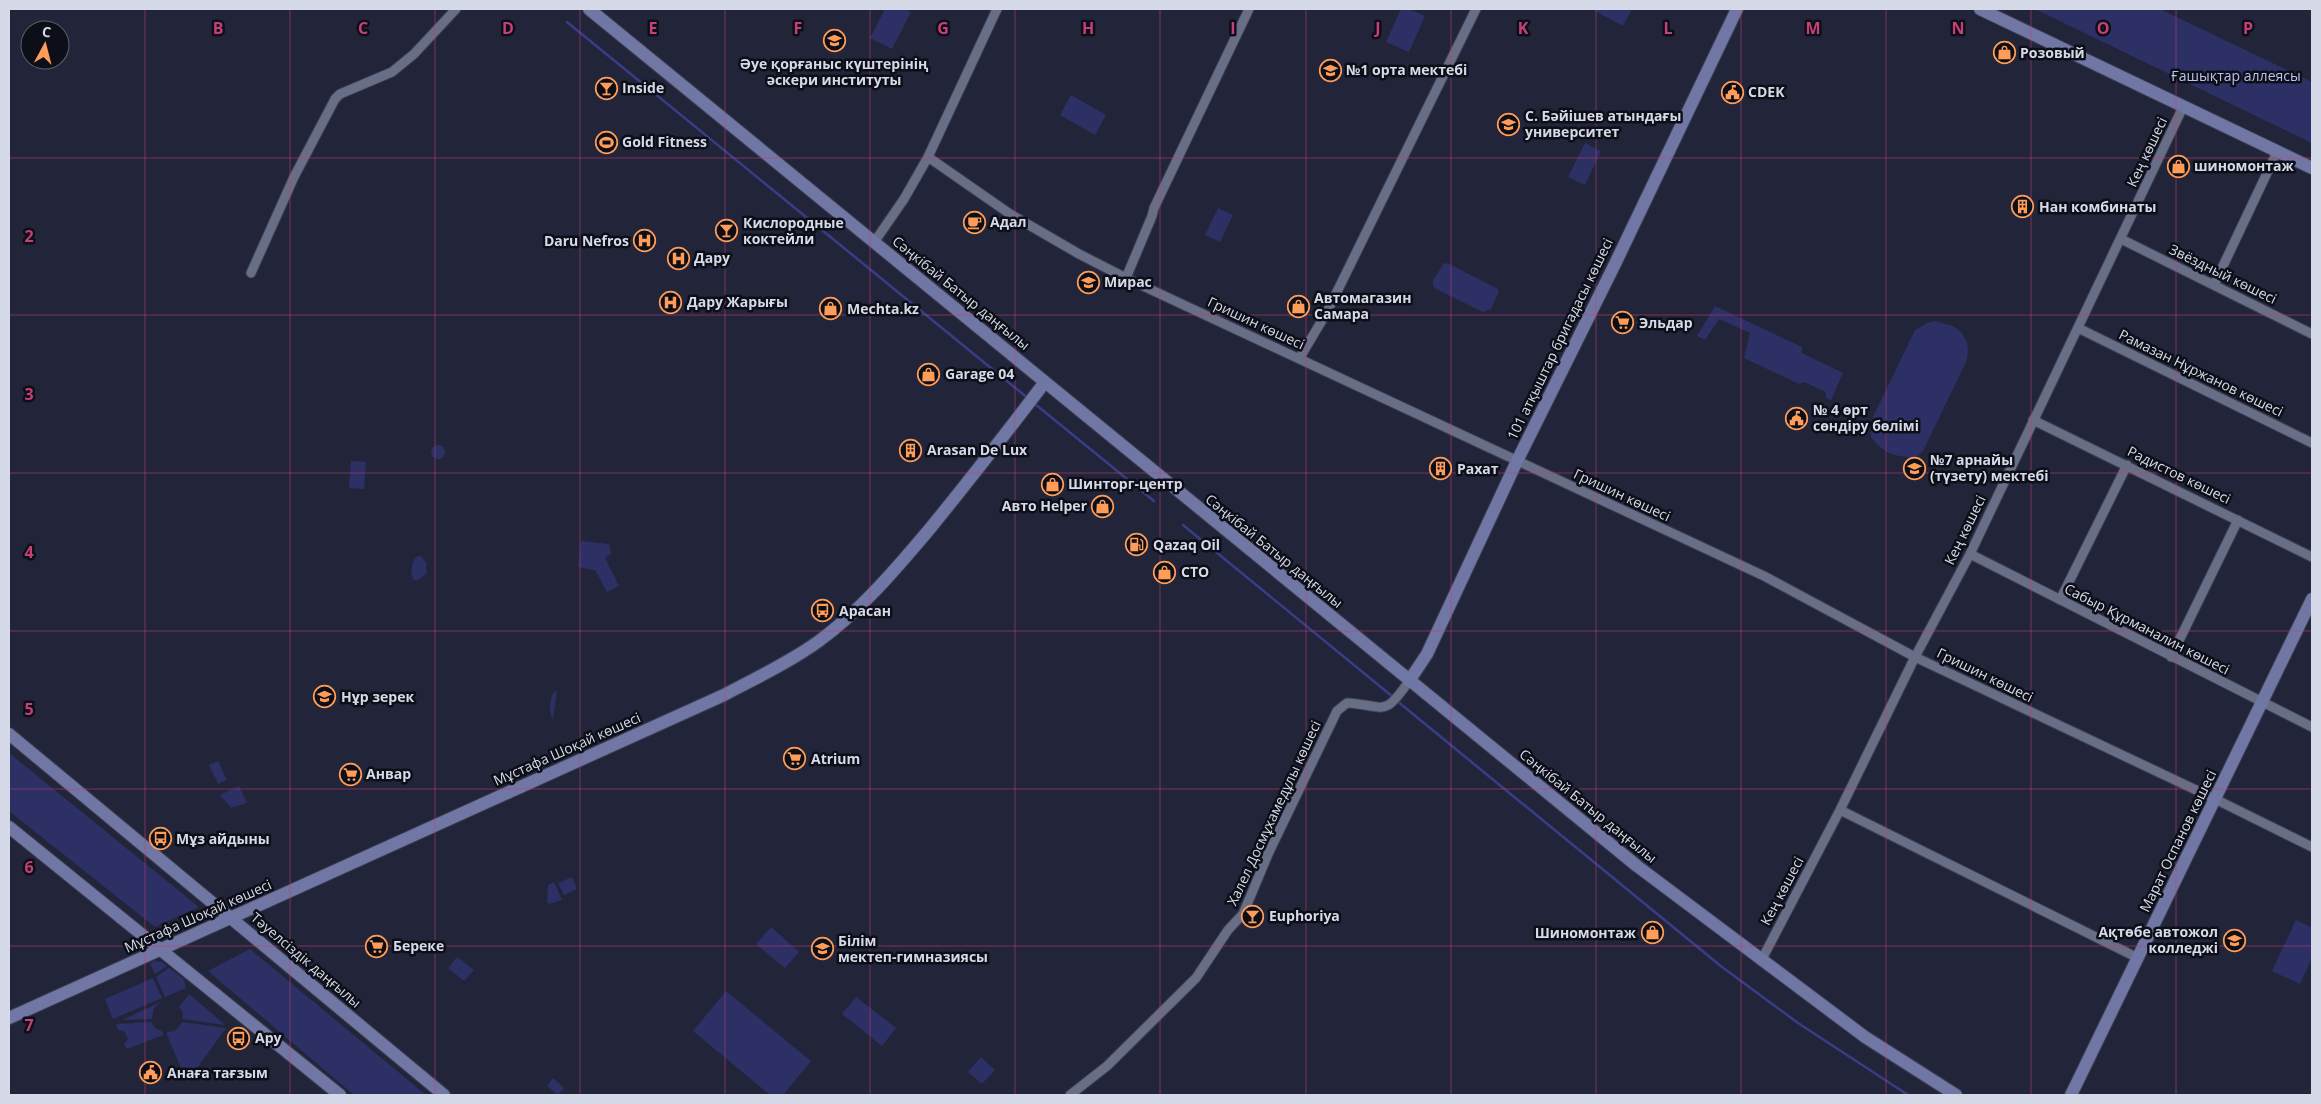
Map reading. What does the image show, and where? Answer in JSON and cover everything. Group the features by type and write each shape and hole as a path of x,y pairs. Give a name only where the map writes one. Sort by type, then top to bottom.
{"street":[{"path":"251,273 294,177 335,99 340,94 392,72 414,54 456,9"},
{"name":"Сәңкібай Батыр даңғылы","path":"589,9 875,241 1409,681 1638,866 1761,961 1865,1037 1956,1095"},
{"path":"875,241 904,200 928,157 996,9"},
{"path":"1126,278 1154,208 1249,9"},
{"path":"1299,359 1327,312 1476,9"},
{"name":"101 атқыштар бригадасы көшесі","path":"1409,681 1427,654 1516,461 1614,266 1737,9"},
{"path":"1980,9 2312,168"},
{"name":"Кең көшесі","path":"1761,961 1840,810 1915,657 1970,554 2183,107"},
{"path":"2214,285 2277,152"},
{"name":"Гришин көшесі","path":"928,157 1010,214 1079,254 1126,278 1764,576 1915,657 2312,847"},
{"name":"Звёздный көшесі","path":"2121,239 2312,334"},
{"name":"Рамазан Нұржанов көшесі","path":"2078,328 2312,443"},
{"name":"Мұстафа Шоқай көшесі","path":"9,1018 724,695 812,645 858,607 896,569 955,499 1045,382"},
{"name":"Радистов көшесі","path":"2033,420 2312,557"},
{"path":"2060,600 2127,465"},
{"path":"2172,657 2238,520"},
{"name":"Сабыр Құрманалин көшесі","path":"1970,554 2312,726"},
{"name":"Марат Оспанов көшесі","path":"2071,1095 2312,599"},
{"name":"Халел Досмұхамедұлы көшесі","path":"1070,1095 1107,1066 1196,978 1228,930 1243,914 1269,852 1337,711 1347,703 1377,708 1388,707 1394,702 1409,681"},
{"name":"Тәуелсіздік даңғылы","path":"9,734 444,1095"},
{"path":"1840,810 2138,958"},
{"path":"9,827 340,1095"}],"green space":[{"path":"885,9 904,9 911,12 892,49 870,38"},
{"path":"1401,9 1409,9 1425,16 1409,52 1386,42"},
{"path":"1596,9 1632,9 1623,26 1595,11"},
{"name":"Ғашықтар аллеясы","path":"2035,9 2160,9 2312,82 2312,143"},
{"path":"1071,95 1106,115 1095,135 1060,115"},
{"path":"1585,143 1601,151 1585,185 1568,177"},
{"path":"1218,208 1233,215 1220,242 1205,235"},
{"path":"1444,263 1498,289 1498,294 1491,309 1483,312 1436,289 1433,286 1433,280"},
{"path":"1715,306 1802,347 1802,353 1843,373 1831,400 1826,398 1826,392 1804,382 1799,384 1744,358 1750,333 1719,319 1705,340 1697,336"},
{"path":"1935,321 1953,326 1962,333 1967,342 1967,360 1923,451 1916,457 1902,457 1885,451 1880,447 1871,437 1871,427 1874,415 1915,330"},
{"path":"435,445 441,445 445,452 441,459 435,459 431,455 431,449"},
{"path":"351,461 366,462 364,489 349,488"},
{"path":"581,541 609,544 611,554 605,558 619,586 607,592 595,570 578,567"},
{"path":"421,556 426,563 427,573 418,580 414,580 412,565 416,557"},
{"path":"557,690 553,719 550,713 550,703 553,693"},
{"path":"9,753 199,907 155,927 9,811"},
{"path":"218,761 227,780 218,784 209,765"},
{"path":"239,786 247,803 231,808 220,795"},
{"path":"572,877 577,889 564,895 558,883"},
{"path":"554,882 562,900 549,904 547,901 548,885"},
{"path":"2296,920 2312,928 2312,958 2300,984 2272,971"},
{"path":"771,927 799,952 785,968 756,944"},
{"path":"250,949 426,1095 354,1095 208,971"},
{"path":"457,957 474,970 464,981 448,968"},
{"path":"155,961 162,962 167,966 155,974 150,963"},
{"path":"169,968 184,979 186,988 165,997 156,977"},
{"path":"153,978 162,998 113,1019 105,999"},
{"path":"726,991 811,1061 783,1095 770,1095 693,1031"},
{"path":"189,994 225,1025 182,1019 183,1013 179,1007"},
{"path":"856,997 896,1028 882,1046 842,1014"},
{"path":"161,1002 154,1008 152,1019 122,1020"},
{"path":"151,1022 155,1028 163,1032 163,1035 126,1048 124,1044 128,1039 124,1031 118,1030 116,1024"},
{"path":"182,1022 226,1028 187,1082 167,1035 167,1032 176,1030"},
{"path":"981,1057 995,1070 982,1084 968,1072"},
{"path":"553,1078 564,1088 558,1095 547,1086"}],"waterway":[{"path":"567,22 1029,399"},
{"path":"1035,404 1154,501"},
{"path":"1183,525 1393,697"},
{"path":"1397,701 1722,967 1798,1023 1908,1095"}],"place":[{"name":"Әуе қорғаныс күштерінің әскери институты","path":"834,41"},
{"name":"Розовый","path":"2004,53"},
{"name":"№1 орта мектебі","path":"1330,70"},
{"name":"Inside","path":"606,88"},
{"name":"CDEK","path":"1732,92"},
{"name":"С. Бәйішев атындағы университет","path":"1509,124"},
{"name":"Gold Fitness","path":"606,142"},
{"name":"шиномонтаж","path":"2178,166"},
{"name":"Нан комбинаты","path":"2023,207"},
{"name":"Адал","path":"974,222"},
{"name":"Кислородные коктейли","path":"727,231"},
{"name":"Daru Nefros","path":"645,241"},
{"name":"Дару","path":"678,258"},
{"name":"Мирас","path":"1088,282"},
{"name":"Дару Жарығы","path":"671,302"},
{"name":"Автомагазин Самара","path":"1298,306"},
{"name":"Mechta.kz","path":"831,309"},
{"name":"Эльдар","path":"1623,323"},
{"name":"Garage 04","path":"929,374"},
{"name":"№ 4 өрт сөндіру бөлімі","path":"1797,418"},
{"name":"Arasan De Lux","path":"911,450"},
{"name":"№7 арнайы (түзету) мектебі","path":"1914,468"},
{"name":"Рахат","path":"1441,469"},
{"name":"Шинторг-центр","path":"1052,484"},
{"name":"Авто Helper","path":"1103,506"},
{"name":"Qazaq Oil","path":"1137,545"},
{"name":"СТО","path":"1165,572"},
{"name":"Арасан","path":"823,611"},
{"name":"Нұр зерек","path":"325,697"},
{"name":"Atrium","path":"795,759"},
{"name":"Анвар","path":"350,774"},
{"name":"Мұз айдыны","path":"160,839"},
{"name":"Euphoriya","path":"1253,916"},
{"name":"Шиномонтаж","path":"1652,933"},
{"name":"Ақтөбе автожол колледжі","path":"2234,940"},
{"name":"Береке","path":"377,946"},
{"name":"Білім мектеп-гимназиясы","path":"822,949"},
{"name":"Ару","path":"239,1038"},
{"name":"Анаға тағзым","path":"151,1073"}]}
